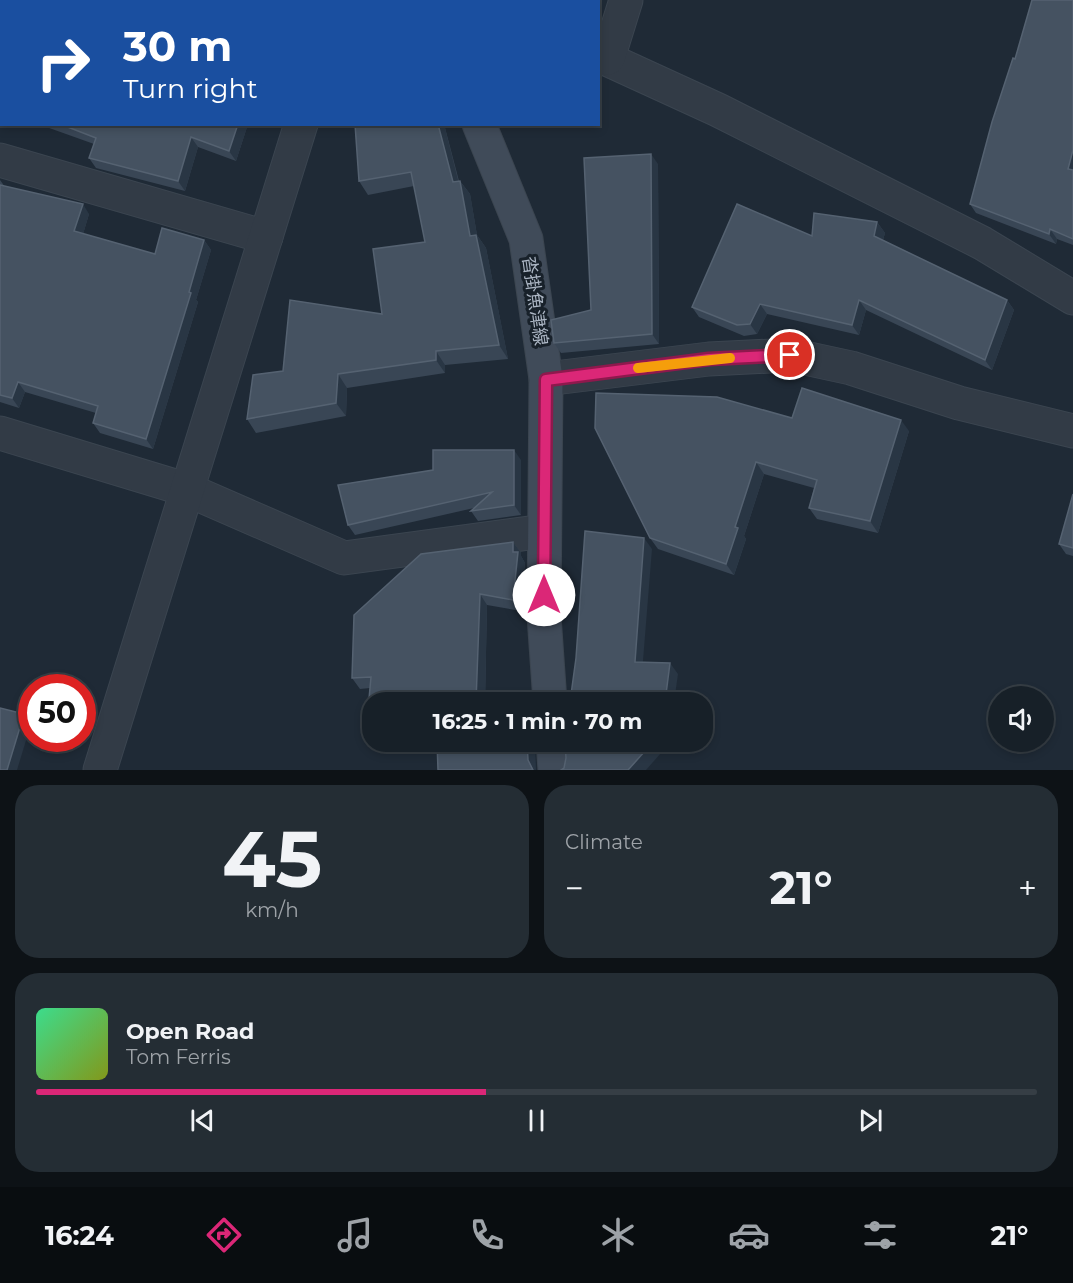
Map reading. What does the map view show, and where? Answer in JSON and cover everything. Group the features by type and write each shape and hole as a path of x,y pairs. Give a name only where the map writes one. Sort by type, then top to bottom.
{"main road":[{"name":"沓掛魚津線","path":"480,126 526,239 546,380 544,616 549,692"},
{"path":"554,752 555,770"}],"street":[{"path":"626,0 603,56 718,110 972,238 1072,293"},
{"path":"100,770 300,126"},
{"path":"0,160 266,237"},
{"path":"546,380 709,359 790,355 851,368 959,403 1073,431"},
{"path":"0,433 188,490 344,558 544,531"}],"building":[{"path":"1032,0 1073,0 1073,150 1068,169 1073,170 1073,239 1050,229 1049,234 970,204 992,122 1013,58 1015,59"},
{"path":"65,126 237,126 229,151 191,137 178,181 89,158 96,138"},
{"path":"355,126 439,126 453,182 460,181 470,236 476,235 499,345 436,351 436,360 338,374 336,403 247,419 253,375 283,371 290,300 382,314 373,249 425,242 411,172 359,181"},
{"path":"651,154 652,334 554,343 551,320 591,310 584,158"},
{"path":"0,185 83,204 74,231 155,254 162,228 204,240 189,292 191,293 146,439 93,423 98,406 18,382 12,398 0,395"},
{"path":"737,204 812,236 814,213 877,222 874,236 1007,300 985,360 859,300 852,325 760,304 750,324 737,325 692,307"},
{"path":"802,388 901,420 870,521 809,508 817,480 756,462 735,527 738,528 726,564 650,538 595,428 596,393 717,397 792,418"},
{"path":"433,450 514,450 514,505 471,511 492,492 348,525 338,485 433,470"},
{"path":"1073,494 1073,548 1059,544"},
{"path":"585,531 644,538 635,662 670,663 666,692 571,692"},
{"path":"513,542 513,552 518,552 513,600 480,594 476,692 370,692 371,677 352,678 354,615 421,554"},
{"path":"0,708 18,712 18,734 7,770 0,770"},
{"path":"437,752 528,752 528,760 533,770 438,770"},
{"path":"566,752 644,752 628,770 561,770 564,768"}],"slow traffic":[{"path":"638,368 730,358"}],"route":[{"path":"544,595 546,380 709,359 790,355"}]}
